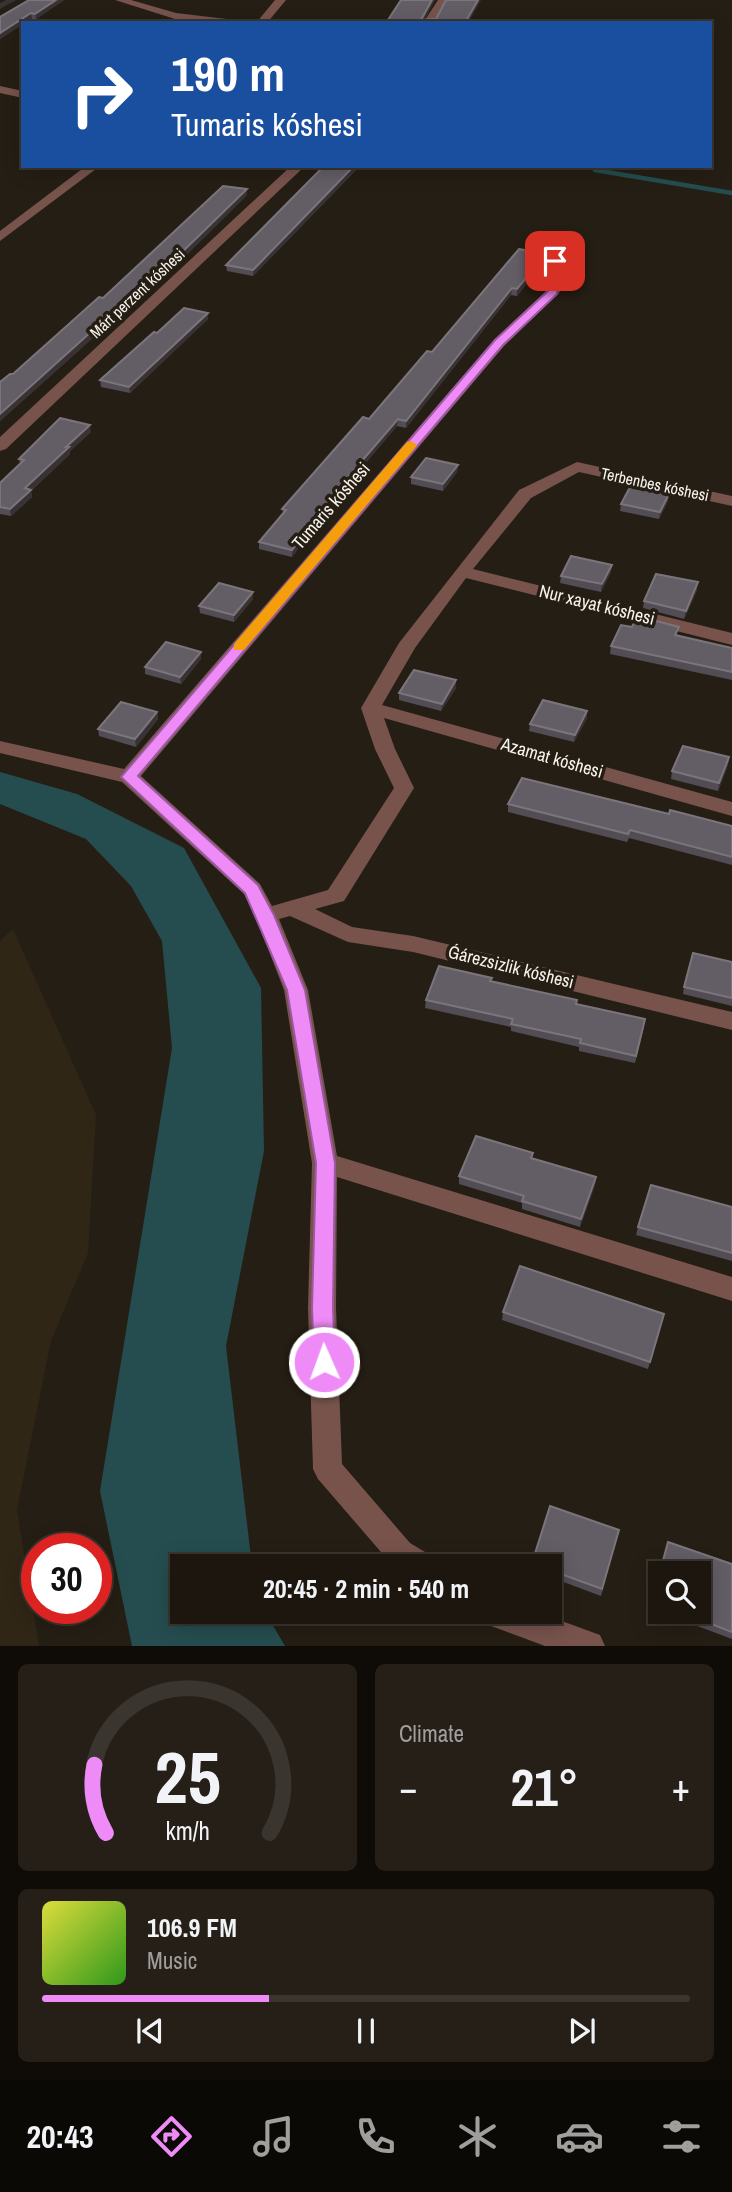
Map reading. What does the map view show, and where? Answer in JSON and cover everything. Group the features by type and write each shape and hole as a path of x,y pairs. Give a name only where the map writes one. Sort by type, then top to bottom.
{"street":[{"path":"120,0 175,16 217,21"},
{"path":"263,21 281,0"},
{"path":"429,21 443,0"},
{"path":"0,89 21,95"},
{"path":"0,237 91,168"},
{"name":"Márt perzent kóshesi","path":"0,446 297,168"},
{"name":"Tumaris kóshesi","path":"129,777 499,342 553,292 555,261"},
{"name":"Terbenbes kóshesi","path":"461,572 525,495 577,467 732,501"},
{"path":"266,915 336,896 404,788 385,749 371,708 407,648 461,572"},
{"name":"Nur xayat kóshesi","path":"461,572 732,639"},
{"name":"Azamat kóshesi","path":"371,708 732,809"},
{"path":"0,747 129,777 252,889 266,915 296,990 325,1163 322,1308 328,1469 401,1554"},
{"name":"Ǵárezsizlik kóshesi","path":"292,908 348,934 413,944 732,1021"},
{"path":"325,1163 732,1289"},
{"path":"528,1624 589,1646"}],"shaded area":[{"path":"13,929 96,1115 88,1253 51,1341 17,1510 21,1535 21,1624 35,1624 39,1646 0,1646 0,941"}],"water":[{"path":"0,772 77,794 184,848 261,988 264,1151 226,1346 251,1554 170,1554 170,1624 272,1624 285,1646 132,1646 112,1549 112,1533 109,1533 100,1491 172,1048 162,941 131,886 86,839 0,804"}],"building":[{"path":"29,0 56,0 0,33 0,17"},
{"path":"401,0 432,0 421,20 436,19 446,0 478,0 466,21 387,21"},
{"path":"322,168 352,168 253,270 226,265"},
{"path":"223,186 247,189 138,295 133,294 0,414 0,382 13,374 99,297 103,298"},
{"path":"519,249 546,254 517,289 512,288 406,421 398,419 336,491 292,550 259,542 286,510 282,509 363,417 369,419 427,351 432,352"},
{"path":"184,308 208,313 129,387 100,380 154,332 157,333"},
{"path":"60,418 90,425 25,488 31,490 10,509 0,507 0,483 24,460 19,459"},
{"path":"426,458 458,465 443,484 411,477"},
{"path":"630,487 669,494 660,512 621,504"},
{"path":"571,556 612,565 602,584 561,576"},
{"path":"656,574 698,582 686,611 644,601"},
{"path":"219,583 253,592 234,615 199,606"},
{"path":"637,616 679,627 675,635 732,648 732,672 611,646 621,625 632,627"},
{"path":"166,642 201,652 180,677 145,667"},
{"path":"414,670 456,680 442,704 399,693"},
{"path":"543,700 587,711 575,735 530,724"},
{"path":"121,702 157,712 135,739 98,729"},
{"path":"683,746 729,757 719,783 672,771"},
{"path":"522,778 669,814 670,810 732,826 732,857 630,830 628,834 508,804"},
{"path":"693,953 732,962 732,998 684,987"},
{"path":"439,966 492,978 490,981 577,1000 576,1004 645,1019 636,1056 580,1043 581,1039 511,1024 513,1019 426,1000"},
{"path":"476,1136 533,1153 531,1158 596,1177 581,1219 522,1201 524,1196 459,1176"},
{"path":"651,1185 732,1207 732,1253 638,1227"},
{"path":"520,1266 664,1314 650,1362 503,1312"},
{"path":"550,1506 619,1530 602,1589 562,1574 562,1554 535,1554"},
{"path":"668,1542 732,1564 732,1632 711,1624 711,1561 663,1561"}],"waterway":[{"path":"595,170 732,193"}],"slow traffic":[{"path":"239,647 411,445"}],"route":[{"path":"324,1362 322,1308 325,1163 296,990 266,915 252,889 129,777 499,342 553,292 555,261"}]}
